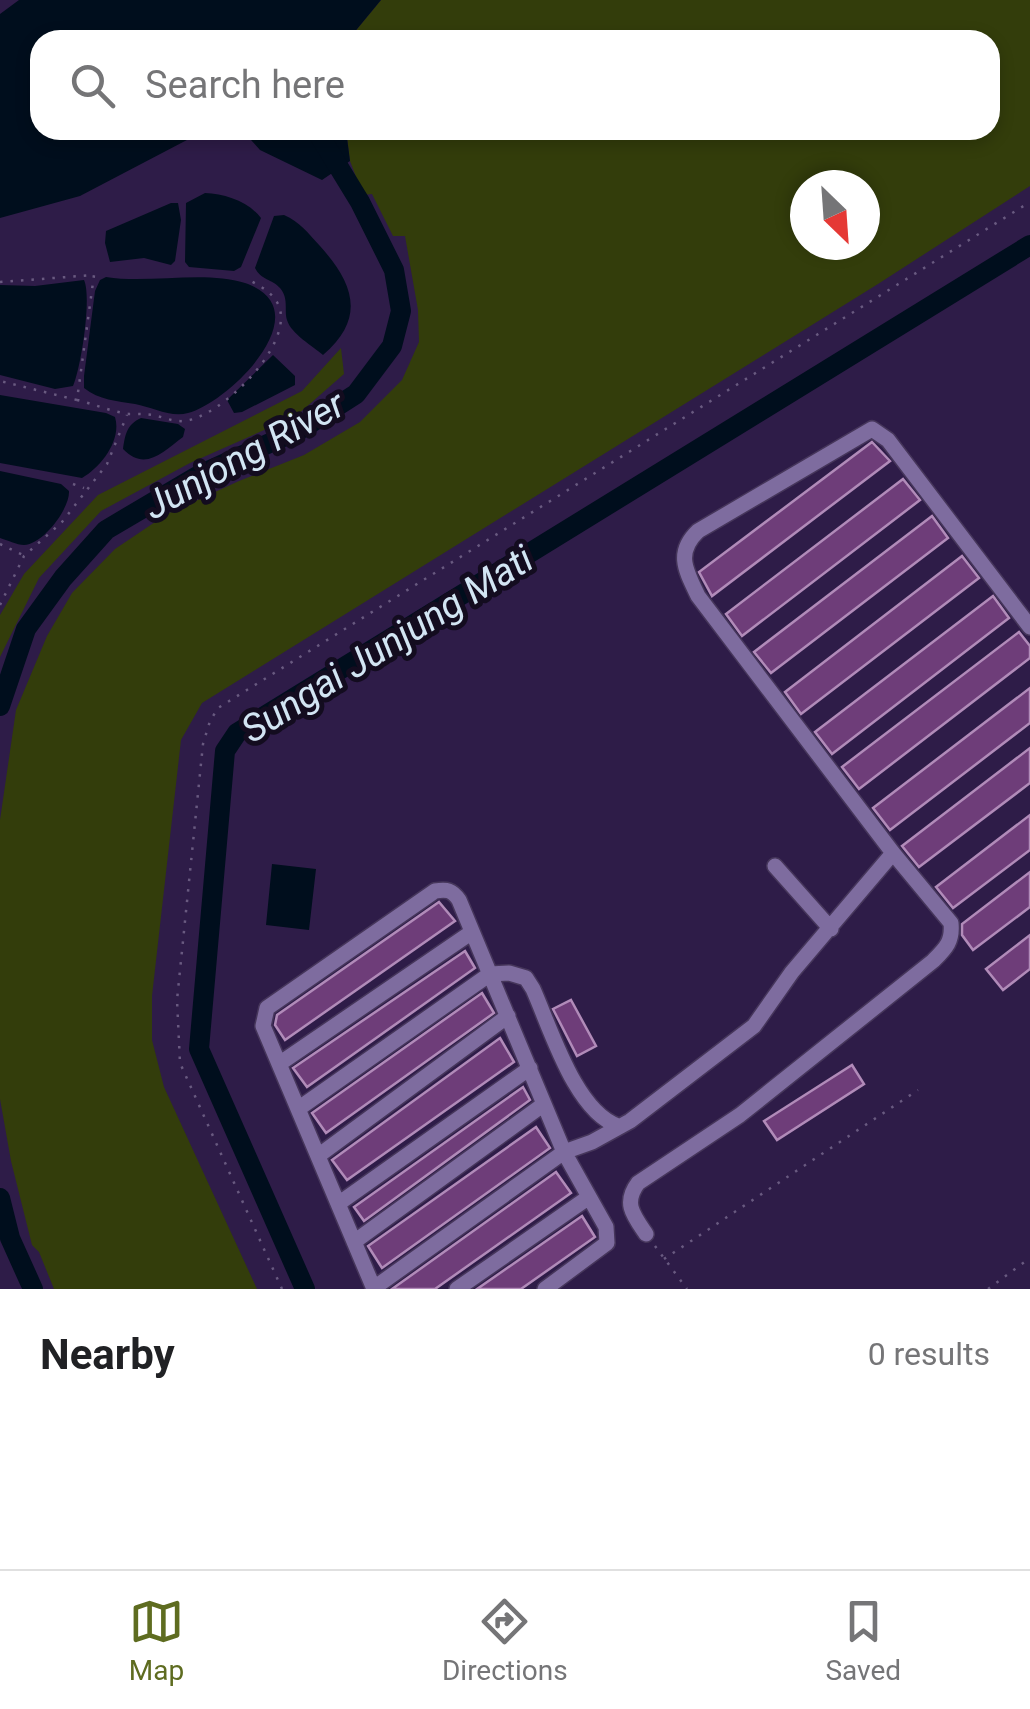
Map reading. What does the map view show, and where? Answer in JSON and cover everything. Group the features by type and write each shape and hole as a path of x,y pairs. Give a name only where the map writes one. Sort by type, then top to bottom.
{"lane":[{"path":"646,1234 629,1203 630,1193 638,1182 740,1115 896,992 948,946 952,935 951,924 698,596 684,564 687,541 872,429 888,440 1030,627"},
{"path":"545,1289 606,1243 606,1227 564,1152 454,892 435,891 266,1008 264,1026 374,1289 564,1152 630,1121 754,1026 792,972 893,853"},
{"path":"775,866 831,929"},
{"path":"279,1064 472,932"},
{"path":"298,1109 490,974 509,973 526,978 580,1094 598,1115 618,1126"},
{"path":"318,1156 508,1016"},
{"path":"338,1204 530,1068"},
{"path":"354,1242 544,1104"},
{"path":"457,1289 590,1197"}],"path":[{"path":"282,1289 178,1053 178,1000 204,744 218,708 1030,202"},
{"path":"0,282 94,275 77,400"},
{"path":"0,381 128,414 187,421 239,388 270,356 281,326 280,306 268,291 249,280"},
{"path":"0,605 24,556 62,522 107,464 128,414"},
{"path":"73,484 85,488"},
{"path":"0,544 24,556"},
{"path":"664,1259 918,1090"},
{"path":"646,1234 686,1289"},
{"path":"988,1289 1030,1258"}],"green space":[{"path":"381,0 1030,0 1030,186 202,703 181,740 152,996 152,1040 164,1087 257,1289 54,1289 39,1252 32,1245 0,1099 0,820 16,710 47,636 72,593 115,549 167,514 304,455 360,422 402,380 419,342 418,310 405,236 393,236 372,194 363,195 350,161 347,140 1000,140 1000,30 356,30"},
{"path":"341,348 344,374 296,416 190,463 101,511 39,578 0,657 0,615 24,574 98,495 302,391"}],"water":[{"path":"19,0 381,0 356,30 30,30 30,140 187,140 80,196 0,218 0,14"},
{"path":"251,140 347,140 350,161 322,180 260,150"},
{"path":"205,193 236,200 261,218 241,267 234,271 189,267 185,262 186,203"},
{"path":"178,203 181,220 175,261 171,265 144,258 110,262 106,231"},
{"path":"284,215 320,246 347,287 350,314 346,327 323,355 293,330 287,320 283,292 255,268 274,216"},
{"path":"106,277 212,278 245,283 267,296 275,313 272,333 262,354 245,374 226,392 188,413 168,413 102,398 84,388 84,376 95,291"},
{"path":"84,280 84,333 73,386 55,389 0,375 0,285 35,286"},
{"path":"273,355 295,376 295,385 234,413 227,400"},
{"path":"0,395 106,413 115,417 113,444 103,460 82,478 0,463"},
{"path":"141,418 178,424 185,429 183,437 154,457 131,456 123,449 125,439 130,427"},
{"path":"0,471 61,484 69,491 65,506 40,539 21,545 0,538"},
{"path":"272,864 316,869 309,930 266,925"}],"building":[{"path":"872,442 890,461 712,596 699,572"},
{"path":"903,479 920,500 742,636 726,614"},
{"path":"932,516 948,538 771,673 754,652"},
{"path":"962,556 979,578 801,714 785,692"},
{"path":"993,596 1009,618 832,754 815,732"},
{"path":"1019,632 1030,646 1030,658 859,789 842,767"},
{"path":"1030,688 1030,723 890,830 873,808"},
{"path":"1030,748 1030,783 919,867 902,846"},
{"path":"1030,815 1030,850 953,908 936,887"},
{"path":"1030,872 1030,907 973,950 962,935 962,924"},
{"path":"439,902 455,921 285,1040 275,1025 277,1015"},
{"path":"1030,935 1030,969 1003,990 986,969"},
{"path":"465,951 475,968 307,1087 293,1068"},
{"path":"482,993 494,1013 326,1133 312,1113"},
{"path":"571,1000 596,1046 577,1056 553,1009"},
{"path":"500,1038 514,1062 347,1180 332,1160"},
{"path":"852,1065 864,1084 777,1140 764,1121"},
{"path":"523,1087 530,1100 364,1221 354,1207"},
{"path":"536,1127 550,1148 382,1268 368,1246"},
{"path":"556,1172 571,1193 435,1289 392,1289"},
{"path":"582,1216 595,1237 521,1289 477,1289"}],"waterway":[{"name":"Junjong River","path":"0,706 26,629 63,578 106,530 199,475 303,428 356,394 392,346 401,311 394,270 360,202 322,140"},
{"name":"Sungai Junjung Mati","path":"305,1289 199,1049 225,751 237,733 1030,245"},
{"name":"Junjong River","path":"0,1198 10,1238 33,1289"}]}
